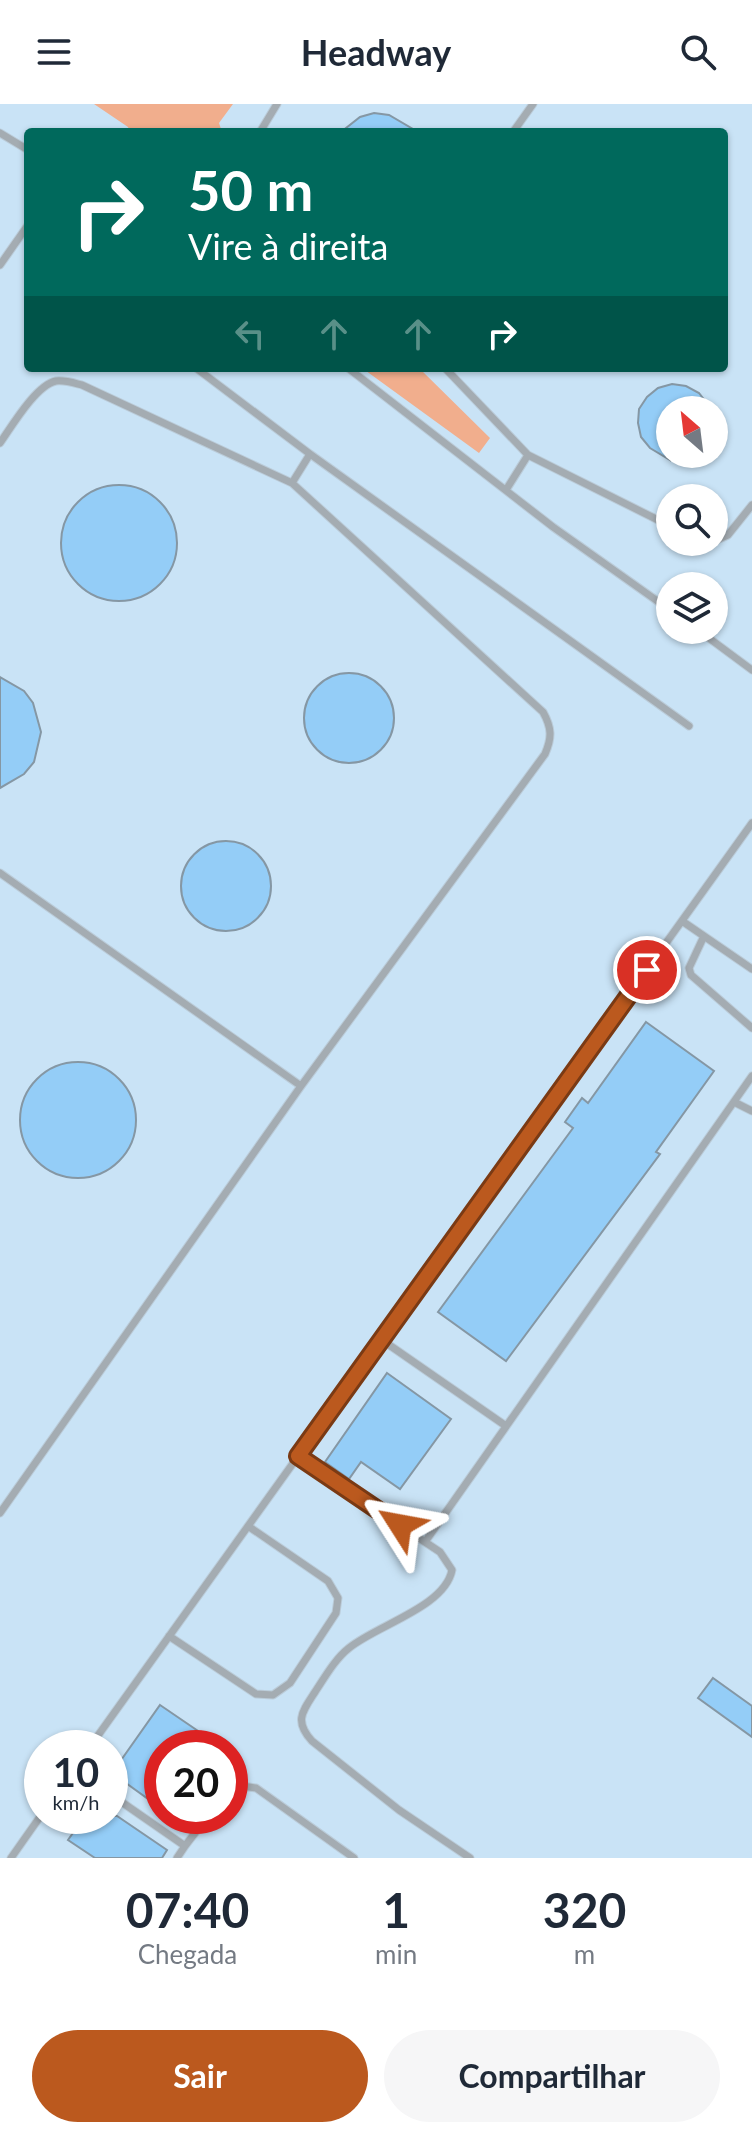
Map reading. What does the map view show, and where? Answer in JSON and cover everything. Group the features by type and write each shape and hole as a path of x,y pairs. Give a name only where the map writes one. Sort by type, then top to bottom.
{"lane":[{"path":"262,128 277,104"},
{"path":"516,128 533,104"},
{"path":"0,133 24,148"},
{"path":"0,265 24,239"},
{"path":"201,372 310,454 689,726"},
{"path":"353,372 553,527 656,600"},
{"path":"449,372 528,455 656,519"},
{"path":"0,443 42,388 64,381 82,385 292,483 543,712 550,724 551,740 545,754 301,1086 0,1513"},
{"path":"292,483 310,454"},
{"path":"506,490 528,455"},
{"path":"728,535 752,505"},
{"path":"717,644 752,670"},
{"path":"102,1730 752,823"},
{"path":"0,873 301,1086"},
{"path":"682,921 752,969"},
{"path":"704,936 689,968 693,979 752,1028"},
{"path":"425,1542 752,1076"},
{"path":"734,1102 752,1111"},
{"path":"382,1340 506,1426"},
{"path":"298,1456 440,1552 452,1570 444,1588 430,1601 349,1648 334,1663 305,1708 301,1719 303,1731 399,1810 470,1858"},
{"path":"169,1636 256,1694 273,1695 290,1683 336,1613 338,1598 328,1581 248,1526"},
{"path":"248,1787 256,1788 354,1858"},
{"path":"128,1806 185,1846"},
{"path":"11,1858 28,1834"},
{"path":"177,1858 194,1834"}],"shaded area":[{"path":"0,104 752,104 752,1858 0,1858"},
{"path":"94,104 233,104 219,123 221,128 128,127"},
{"path":"368,372 423,372 490,438 479,453"}],"building":[{"path":"374,113 389,115 411,128 346,128 360,117"},
{"path":"672,384 686,386 701,396 656,396 656,452 641,437 638,423 639,409 658,388"},
{"path":"119,485 141,489 160,502 173,521 177,543 173,565 160,584 141,597 119,601 97,597 78,584 65,565 61,543 65,521 78,502 97,489"},
{"path":"349,673 366,677 381,686 390,701 394,718 390,735 381,750 366,759 349,763 332,759 317,750 308,735 304,718 308,701 317,686 332,677"},
{"path":"0,677 24,691 33,703 41,732 34,762 24,774 0,788"},
{"path":"226,841 243,845 258,854 267,869 271,886 267,903 258,918 243,927 226,931 209,927 194,918 185,903 181,886 185,869 194,854 209,845"},
{"path":"646,1022 714,1071 656,1152 660,1154 506,1361 438,1312 573,1128 565,1122 582,1098 588,1103"},
{"path":"78,1062 100,1066 119,1079 132,1098 136,1120 132,1142 119,1161 100,1174 78,1178 56,1174 37,1161 24,1142 20,1120 24,1098 37,1079 56,1066"},
{"path":"387,1373 451,1419 400,1489 361,1462 349,1479 325,1462"},
{"path":"713,1678 752,1706 752,1737 698,1698"},
{"path":"160,1705 197,1730 144,1730 144,1796 128,1785 128,1750"},
{"path":"128,1823 167,1850 162,1858 95,1858 68,1840 72,1834 128,1834"}],"route":[{"path":"400,1525 298,1456 647,970"}]}
